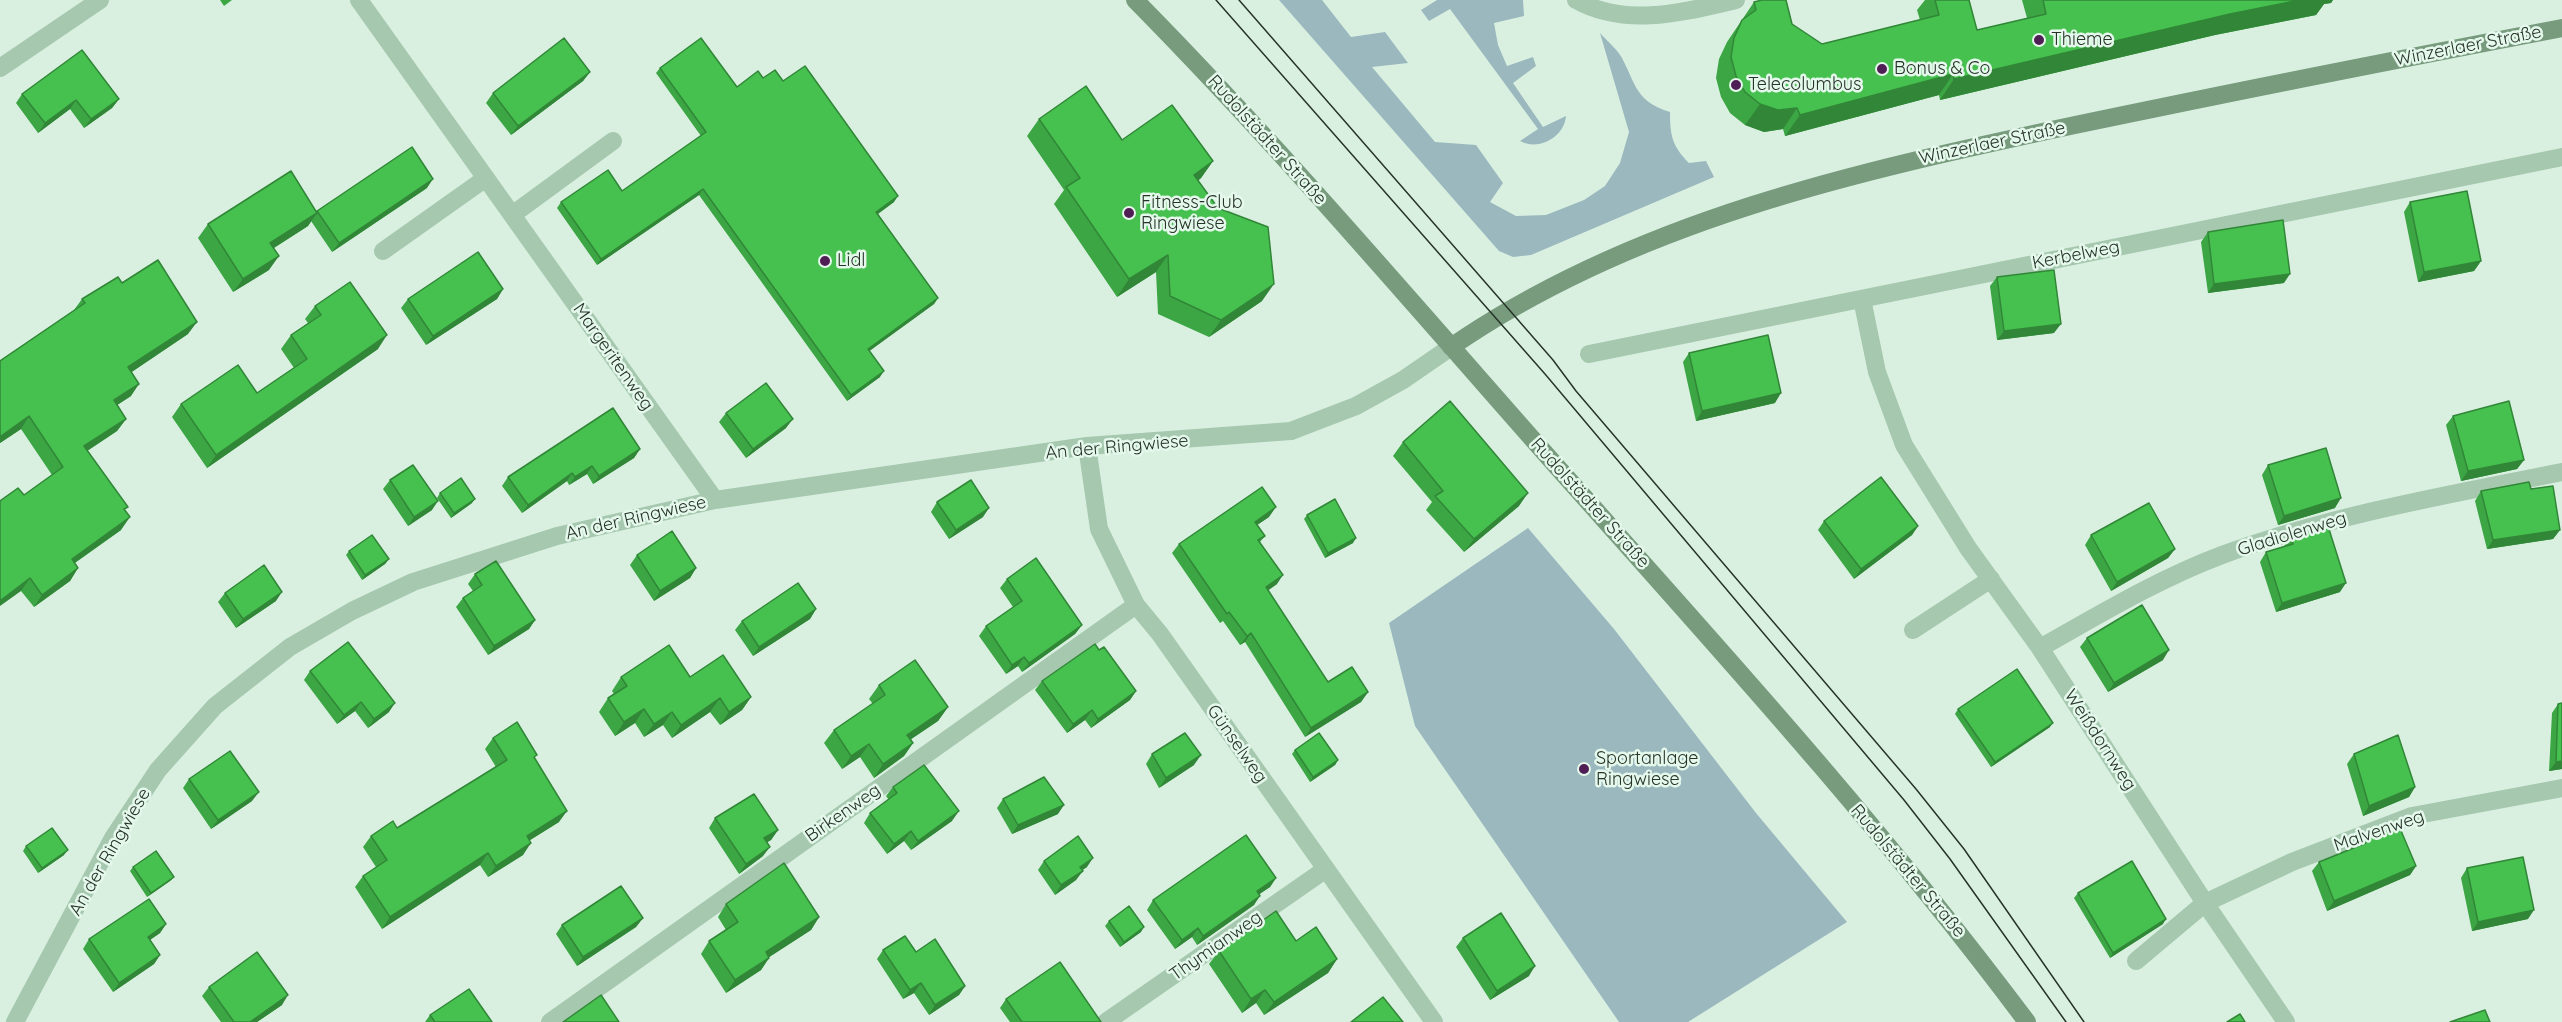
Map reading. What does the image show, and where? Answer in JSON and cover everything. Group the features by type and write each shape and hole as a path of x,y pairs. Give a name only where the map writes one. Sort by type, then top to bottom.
{"main road":[{"name":"Rudolstädter Straße","path":"1135,0 1229,98 1788,726 1966,941 2027,1022"},
{"name":"Winzerlaer Straße","path":"1451,347 1508,309 1560,282 1668,235 1816,185 1870,170 2126,114 2562,28"}],"street":[{"path":"0,68 100,0"},
{"name":"Margeritenweg","path":"359,0 715,500"},
{"path":"1576,0 1616,14 1655,16 1736,0"},
{"path":"512,215 613,141"},
{"name":"Kerbelweg","path":"1589,354 2562,157"},
{"path":"383,250 486,178"},
{"name":"Weißdornweg","path":"1862,299 1877,372 1904,445 1991,579 2040,648 2205,903 2286,1022"},
{"name":"An der Ringwiese","path":"15,1022 113,838 158,770 215,706 290,647 352,611 413,582 557,536 715,500 1087,446 1291,431 1356,406 1403,380 1451,347"},
{"name":"Günselweg","path":"1087,446 1099,529 1136,605 1160,634 1434,1022"},
{"name":"Gladiolenweg","path":"2040,648 2129,598 2231,552 2316,524 2562,472"},
{"path":"1913,630 1991,579"},
{"name":"Birkenweg","path":"550,1022 1136,605"},
{"name":"Malvenweg","path":"2205,903 2292,862 2412,816 2562,788"},
{"name":"Thymianweg","path":"1106,1022 1326,869"},
{"path":"2136,961 2205,903"}],"shaded area":[{"path":"1279,0 1322,0 1351,37 1385,32 1408,63 1372,67 1435,142 1476,145 1503,183 1490,202 1516,216 1546,215 1584,200 1605,186 1620,163 1629,132 1600,33 1620,55 1644,98 1670,112 1673,140 1683,157 1689,163 1706,161 1714,177 1531,255 1513,257 1499,251"},
{"path":"1437,0 1523,0 1524,16 1494,23 1498,45 1507,66 1533,57 1536,66 1513,83 1543,127 1566,116 1564,124 1555,136 1542,143 1527,144 1520,141 1538,129 1450,9 1429,21 1421,10"},
{"name":"Sportanlage Ringwiese","path":"1528,528 1614,629 1756,813 1847,922 1688,1022 1619,1022 1415,726 1389,623"}],"building":[{"path":"1786,0 1792,24 1822,44 1939,15 1935,0 1969,0 1977,30 2046,14 2043,0 2300,0 2230,14 1954,79 1953,74 1800,115 1797,108 1778,110 1760,104 1745,92 1736,76 1731,57 1734,38 1742,20 1756,10 1754,2"},
{"path":"564,38 590,72 518,126 493,93"},
{"name":"Lidl","path":"701,38 737,87 758,71 763,78 775,70 783,81 805,66 898,196 876,212 938,298 868,349 884,371 851,395 703,189 601,259 561,202 608,170 622,191 706,132 660,68"},
{"path":"82,50 119,99 91,119 76,100 45,123 22,94"},
{"name":"Fitness-Club Ringwiese","path":"1086,86 1122,140 1172,105 1213,161 1194,175 1218,208 1268,227 1274,284 1221,320 1170,296 1168,255 1129,279 1066,187 1080,178 1039,119"},
{"path":"412,147 433,179 339,243 317,211"},
{"path":"291,171 317,213 270,243 279,256 243,279 208,224"},
{"path":"2467,191 2481,261 2424,272 2410,202"},
{"path":"2283,220 2290,274 2214,284 2208,232"},
{"path":"478,252 503,289 433,336 408,299"},
{"path":"158,260 197,322 128,367 139,384 114,400 126,419 84,446 128,507 124,509 130,517 72,559 78,568 42,595 30,578 0,601 0,501 18,488 24,495 63,467 29,416 0,437 0,361 85,303 82,299 118,277 122,283"},
{"path":"2054,270 2061,324 2004,331 1997,277"},
{"path":"350,282 387,335 216,455 181,404 238,365 257,393 307,359 291,335 321,315 315,306"},
{"path":"1768,335 1781,393 1702,411 1689,353"},
{"path":"766,383 793,419 753,449 726,413"},
{"path":"1450,401 1528,493 1474,539 1435,496 1443,491 1403,442"},
{"path":"2509,401 2524,460 2468,471 2453,416"},
{"path":"613,408 640,449 599,476 592,466 575,477 572,473 528,505 508,477"},
{"path":"2326,448 2341,498 2284,516 2268,465"},
{"path":"413,465 438,501 414,517 390,480"},
{"path":"1881,477 1918,526 1861,569 1824,521"},
{"path":"461,478 475,499 454,513 440,493"},
{"path":"971,480 989,508 956,530 937,502"},
{"path":"2529,482 2531,489 2553,486 2560,530 2493,540 2481,491"},
{"path":"1262,487 1276,507 1255,522 1265,536 1258,540 1283,575 1266,587 1328,682 1352,667 1368,692 1311,728 1251,633 1247,636 1229,612 1227,614 1179,544"},
{"path":"1335,499 1356,538 1328,553 1307,515"},
{"path":"2149,503 2175,549 2117,582 2091,535"},
{"path":"2328,526 2346,583 2282,603 2266,552 2293,544 2291,537"},
{"path":"672,531 696,568 660,591 637,555"},
{"path":"372,535 389,559 365,575 349,551"},
{"path":"1036,558 1082,625 1029,663 1024,657 1012,665 986,626 1022,601 1007,579"},
{"path":"496,561 535,620 494,646 463,598 482,585 475,574"},
{"path":"264,565 282,592 243,619 225,593"},
{"path":"798,583 816,609 759,647 742,621"},
{"path":"2142,605 2169,650 2114,683 2087,638"},
{"path":"348,642 395,703 374,719 361,702 344,715 310,671"},
{"path":"1095,644 1099,650 1104,647 1136,691 1098,719 1092,710 1073,724 1042,681"},
{"path":"669,645 690,677 723,655 751,697 729,712 720,698 681,725 672,712 654,724 644,709 624,722 608,698 627,686 621,677"},
{"path":"915,660 948,707 907,735 913,743 883,764 869,744 851,756 834,730 885,695 879,685"},
{"path":"2017,669 2053,723 1995,762 1958,709"},
{"path":"2562,703 2562,761 2556,762 2558,704"},
{"path":"517,722 537,755 534,757 567,811 527,836 531,843 496,866 488,853 390,917 363,876 387,860 371,836 393,821 397,828 507,760 493,738"},
{"path":"1185,733 1201,755 1166,778 1152,754"},
{"path":"1319,733 1338,760 1313,777 1295,750"},
{"path":"2398,735 2415,787 2369,806 2354,754"},
{"path":"230,751 259,792 218,820 189,779"},
{"path":"924,765 959,811 918,841 911,831 894,844 870,813 897,793 893,787"},
{"path":"1044,777 1064,805 1018,825 1003,799"},
{"path":"754,794 778,830 764,838 770,847 746,864 715,818"},
{"path":"2399,826 2416,866 2334,901 2319,862 2366,843 2364,840"},
{"path":"52,828 68,850 42,868 26,846"},
{"path":"1246,835 1276,878 1257,891 1260,896 1203,936 1198,928 1182,940 1153,900"},
{"path":"1078,836 1093,858 1080,867 1083,871 1061,885 1044,861"},
{"path":"156,851 174,877 151,893 133,867"},
{"path":"2523,857 2534,910 2478,922 2467,868"},
{"path":"2132,861 2166,919 2113,953 2078,893"},
{"path":"784,863 819,917 766,952 769,958 735,980 709,941 738,922 726,904"},
{"path":"621,886 643,918 583,957 562,925"},
{"path":"149,899 166,924 148,937 160,955 119,983 89,939"},
{"path":"1129,906 1144,927 1124,942 1109,921"},
{"path":"1276,911 1296,941 1316,927 1337,959 1274,1002 1265,990 1251,999 1219,951"},
{"path":"1501,913 1535,966 1497,991 1463,938"},
{"path":"905,936 916,952 935,939 965,986 935,1005 921,983 910,990 883,950"},
{"path":"257,952 288,995 250,1022 234,1022 209,987"},
{"path":"1060,962 1101,1022 1022,1022 1006,999"},
{"path":"469,989 492,1022 435,1022 430,1015"},
{"path":"601,995 619,1022 563,1022"},
{"path":"1383,997 1403,1022 1351,1022"},
{"path":"2485,1010 2490,1022 2450,1022"},
{"path":"2240,1014 2245,1022 2227,1022"}],"tram line":[{"path":"1216,0 1545,374 1904,800 1950,859 2066,1022"},
{"path":"1239,0 1553,360 1576,391 1916,789 1964,849 2084,1022"}],"place":[{"name":"Thieme","path":"2039,40"},
{"name":"Bonus & Co","path":"1882,69"},
{"name":"Telecolumbus","path":"1736,85"},
{"name":"Fitness-Club Ringwiese","path":"1129,213"},
{"name":"Lidl","path":"825,261"},
{"name":"Sportanlage Ringwiese","path":"1584,769"}]}
